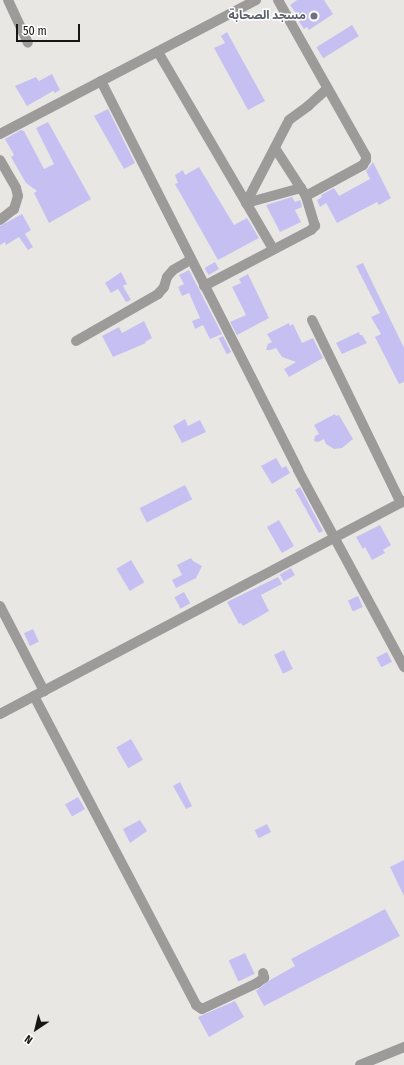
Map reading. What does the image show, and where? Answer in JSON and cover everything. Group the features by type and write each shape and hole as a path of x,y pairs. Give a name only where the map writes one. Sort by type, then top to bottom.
{"street":[{"path":"8,0 28,43"},
{"path":"0,134 256,0"},
{"path":"246,203 304,192 363,164 366,160 366,156 278,0"},
{"path":"158,52 273,249"},
{"path":"101,81 190,260 294,463 404,667"},
{"path":"246,203 289,120 328,89"},
{"path":"204,286 314,229 315,224 304,192 275,148"},
{"path":"0,160 16,188 18,196 14,209 0,220"},
{"path":"76,341 158,294 164,287 167,277 173,270 190,260"},
{"path":"0,714 403,502 312,320"},
{"path":"0,606 44,691"},
{"path":"34,696 196,1005 202,1009 264,978 263,973"},
{"path":"360,1065 404,1047"}],"building":[{"name":"مسجد الصحابة","path":"297,0 324,0 333,14 309,30 307,27 304,29 298,20 300,19 290,5"},
{"path":"352,25 359,36 323,58 316,47"},
{"path":"227,32 265,101 248,110 214,48 225,43 221,36"},
{"path":"52,74 60,90 55,93 53,91 27,106 15,86 36,77 39,81"},
{"path":"108,109 135,163 124,169 94,116"},
{"path":"48,122 91,199 49,223 34,193 37,191 26,183 11,157 14,155 5,139 21,130 24,131 44,169 54,164 36,128"},
{"path":"373,162 391,198 379,205 377,202 337,223 326,203 320,207 317,200 322,197 321,195 334,188 339,196 370,179 366,171"},
{"path":"199,167 234,225 247,218 259,238 218,260 175,184 178,183 175,175 183,170 185,175"},
{"path":"292,197 295,202 300,200 301,202 302,207 295,210 301,222 280,232 266,205"},
{"path":"22,214 31,230 25,234 33,247 28,250 19,237 6,245 5,242 0,245 0,226"},
{"path":"215,262 219,269 209,275 205,268"},
{"path":"363,263 404,348 404,382 399,384 375,337 381,334 371,317 380,313 356,266"},
{"path":"189,270 222,334 210,339 203,325 195,329 192,321 200,318 189,293 182,296 178,287 184,284 179,275"},
{"path":"121,272 127,284 123,286 131,300 126,302 118,289 111,293 105,283"},
{"path":"248,274 269,318 237,335 230,322 246,315 232,287 241,283 239,279"},
{"path":"144,321 152,338 145,342 146,343 113,357 102,336 119,327 122,333"},
{"path":"289,323 290,326 293,324 302,343 313,338 323,358 289,377 284,369 296,362 282,357 276,348 266,350 268,344 272,342 267,334"},
{"path":"359,332 367,343 342,354 336,343"},
{"path":"223,336 231,352 227,354 219,338"},
{"path":"335,414 336,416 339,415 353,439 342,448 334,449 326,444 324,439 318,442 314,441 315,436 319,434 314,425"},
{"path":"185,419 188,426 200,420 206,432 182,443 173,426"},
{"path":"276,458 282,468 286,466 290,473 272,484 261,466"},
{"path":"185,485 192,499 147,522 140,508"},
{"path":"300,487 323,531 319,533 295,490"},
{"path":"279,520 294,546 282,553 267,527"},
{"path":"380,525 391,545 383,550 385,553 372,560 365,547 363,549 356,537"},
{"path":"191,558 193,561 202,566 196,578 176,588 172,580 182,575 177,565"},
{"path":"131,560 144,582 130,591 116,569"},
{"path":"291,568 295,575 284,581 280,574"},
{"path":"278,577 282,584 261,595 269,611 243,626 241,623 239,624 227,602"},
{"path":"184,592 190,603 181,609 174,597"},
{"path":"358,596 363,607 353,611 348,600"},
{"path":"33,629 39,642 30,646 24,633"},
{"path":"284,650 293,669 283,674 274,655"},
{"path":"387,652 392,662 381,667 376,657"},
{"path":"131,739 143,760 128,768 116,748"},
{"path":"180,782 192,806 186,809 173,786"},
{"path":"78,797 85,809 72,817 65,804"},
{"path":"140,820 147,831 130,843 123,829"},
{"path":"267,824 271,832 259,838 255,830"},
{"path":"404,860 404,896 390,867"},
{"path":"385,909 400,936 264,1006 256,991 270,980 295,966 291,959"},
{"path":"245,953 255,974 238,981 229,961"},
{"path":"235,1001 244,1017 209,1037 198,1017"}],"place":[{"name":"مسجد الصحابة","path":"314,16"}]}
